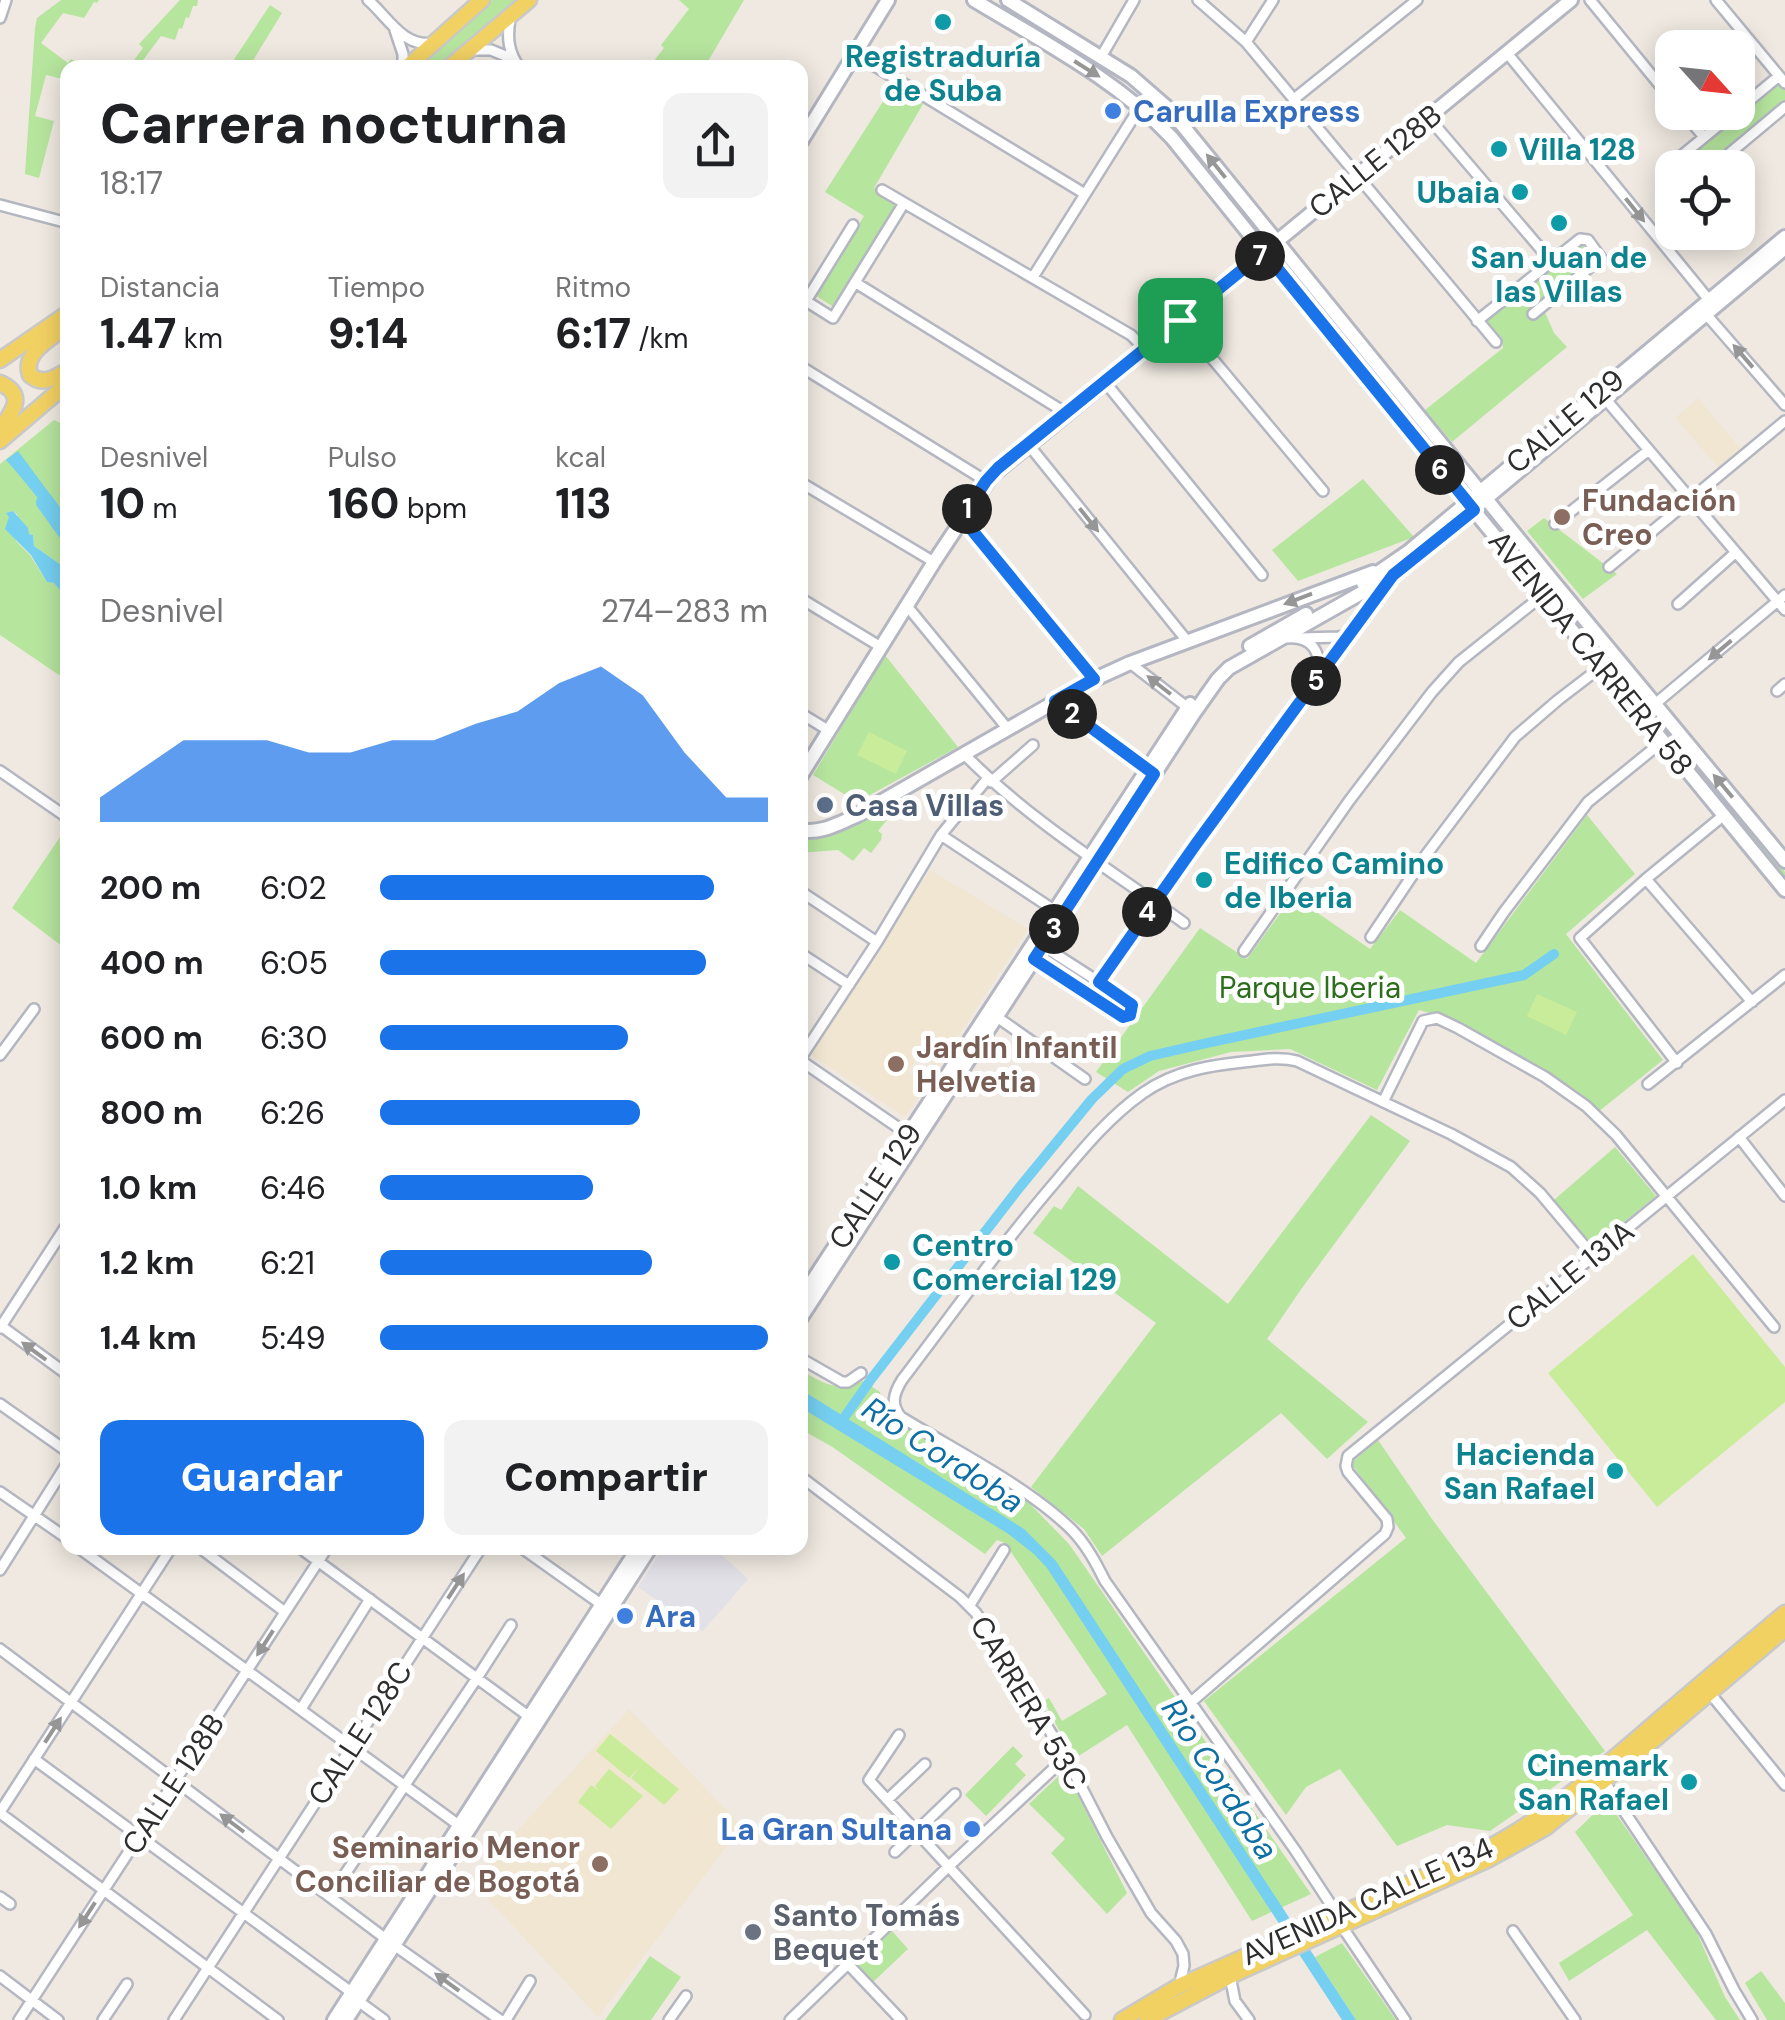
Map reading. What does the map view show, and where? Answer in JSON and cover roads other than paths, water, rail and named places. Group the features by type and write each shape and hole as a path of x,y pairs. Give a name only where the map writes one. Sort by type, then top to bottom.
{"main road":[{"path":"414,60 482,0"},
{"path":"458,60 528,0"},
{"path":"808,129 888,0"},
{"name":"AVENIDA CARRERA 58","path":"974,0 1100,76 1140,106 1172,138 1785,890"},
{"name":"AVENIDA CARRERA 58","path":"1008,0 1150,91 1176,118 1785,860"},
{"name":"CALLE 128B","path":"808,764 986,481 1571,0"},
{"name":"CALLE 129","path":"1191,710 1222,673 1392,570 1785,237"},
{"name":"CALLE 129","path":"1705,307 1785,248"},
{"path":"0,360 60,319"},
{"path":"60,332 31,354 27,364 30,374 40,381 60,374"},
{"path":"0,384 8,387 15,400 13,412 0,429"},
{"path":"0,441 60,390"},
{"path":"808,831 822,830 856,816 1094,679 1392,570"},
{"name":"CALLE 129","path":"808,1288 996,1018 1093,859 1220,665 1392,570"},
{"name":"CALLE 129","path":"808,1306 1054,910 1093,859"},
{"path":"334,2020 355,1997 605,1607 634,1555"},
{"path":"605,1607 645,1555"},
{"name":"AVENIDA CALLE 134","path":"1339,1920 1537,1820 1614,1760 1785,1612"},
{"name":"AVENIDA CALLE 134","path":"1122,2020 1179,1986 1506,1851 1545,1828 1785,1629"},
{"name":"AVENIDA CALLE 134","path":"1147,2020 1280,1946"},
{"path":"346,2020 355,1997"}],"street":[{"path":"0,18 6,0"},
{"path":"368,0 394,28 417,43 439,40"},
{"path":"1101,57 1134,0"},
{"path":"1246,42 1273,0"},
{"path":"1294,98 1404,4 1417,0"},
{"path":"1590,0 1655,79"},
{"path":"1716,0 1782,80 1755,98"},
{"path":"1201,1 1246,42 1496,342"},
{"path":"511,16 508,34 515,60"},
{"path":"394,28 404,60"},
{"path":"470,50 491,50 510,60"},
{"path":"1507,52 1785,405"},
{"path":"855,54 1085,194"},
{"path":"1033,277 1150,91"},
{"path":"1734,150 1785,107"},
{"path":"1428,118 1551,261"},
{"path":"1698,130 1704,138"},
{"path":"1690,150 1713,130"},
{"path":"882,190 1131,335 1145,349"},
{"path":"808,302 833,318 904,203"},
{"path":"0,205 60,221"},
{"path":"808,298 853,225"},
{"path":"1477,321 1551,261 1583,238 1588,240 1601,258 1533,314"},
{"path":"856,283 1066,413"},
{"path":"1180,320 1322,491"},
{"path":"808,371 986,481"},
{"path":"1105,382 1262,575"},
{"path":"1602,395 1735,553 1782,602 1655,704"},
{"path":"1610,567 1785,421"},
{"path":"1028,444 1188,642"},
{"path":"1555,524 1649,450"},
{"path":"808,487 934,562"},
{"path":"962,518 1094,679"},
{"path":"1678,604 1735,553"},
{"path":"1099,982 1392,570"},
{"path":"1244,951 1349,801 1432,692 1459,662 1543,594"},
{"path":"808,603 881,647"},
{"path":"907,606 1007,728"},
{"name":"CALLE 129","path":"1274,642 1339,637 1351,632"},
{"path":"1297,638 1310,644 1319,656 1314,683"},
{"path":"1130,663 1191,710"},
{"path":"1371,937 1505,749 1601,666"},
{"path":"1055,701 1150,772"},
{"path":"808,718 828,730"},
{"path":"1481,946 1588,802 1663,741"},
{"path":"808,1048 941,836 990,780 1033,745"},
{"path":"964,754 1032,815 1184,923"},
{"path":"0,771 60,812"},
{"path":"1677,1063 1580,938 1724,814"},
{"path":"941,836 1054,910"},
{"path":"1646,879 1752,1002"},
{"path":"808,896 877,942"},
{"path":"1034,959 1123,1017 1130,1015 1130,1002 1042,946"},
{"path":"808,958 849,985"},
{"path":"1648,1084 1785,975"},
{"path":"0,1055 34,1009"},
{"path":"996,1018 1085,1079"},
{"path":"1383,1102 1423,1021 1438,1018 1545,1077 1586,1106 1616,1135 1774,1328"},
{"path":"1405,2020 1296,1850 1106,1581 1086,1546 1026,1493 902,1417 896,1412 894,1394 1030,1212 1100,1130 1142,1094 1186,1071 1229,1063 1286,1058 1297,1061 1451,1134 1510,1168 1540,1192 1593,1256"},
{"path":"808,1065 913,1137"},
{"name":"CALLE 131A","path":"1190,1702 1379,1540 1388,1527 1382,1511 1346,1466 1348,1456 1785,1100"},
{"path":"1739,1137 1785,1196"},
{"path":"60,1235 0,1327 60,1369"},
{"path":"808,1363 842,1382 861,1373"},
{"path":"0,1404 60,1446"},
{"path":"0,1570 60,1474"},
{"name":"CARRERA 53C","path":"808,1482 970,1604 1066,1757 1151,1913 1176,1940 1184,1966 1179,1986"},
{"path":"0,1492 60,1533"},
{"path":"970,1604 1004,1550"},
{"path":"96,1555 463,1828"},
{"path":"166,1555 0,1812 278,2020"},
{"path":"209,1555 286,1612"},
{"path":"310,1555 532,1719"},
{"name":"CALLE 128B","path":"19,2020 322,1555"},
{"name":"CALLE 128C","path":"175,2020 476,1555"},
{"path":"532,1555 605,1607"},
{"path":"300,1709 370,1599"},
{"path":"330,1896 511,1624"},
{"path":"0,1649 390,1941 503,2020 530,1981"},
{"path":"1709,1692 1785,1785"},
{"path":"899,1734 868,1778 1085,2015"},
{"path":"790,2020 1066,1757"},
{"path":"34,1759 384,2020"},
{"path":"887,1800 925,1764"},
{"path":"1604,1781 1706,1934 1752,2020"},
{"path":"894,1852 955,1794"},
{"path":"0,1897 10,1904"},
{"path":"1513,1931 1575,2020"},
{"path":"847,1964 901,2020"},
{"path":"0,1976 58,2020"},
{"path":"1230,1976 1234,2001 1249,2020"},
{"path":"103,2020 127,1984"},
{"path":"669,2020 686,1996"}],"water":[{"path":"18,451 60,508 57,518 53,518 6,460"},
{"path":"13,511 33,535 34,546 60,564 60,590 47,582 31,555 5,529 9,517 6,513"},
{"path":"808,1394 1024,1529 1056,1561 1356,2020 1342,2020 1047,1568 1007,1533 808,1412"}],"waterway":[{"name":"Río Cordoba","path":"45,502 60,523"},
{"path":"839,1425 1019,1188 1092,1099 1123,1069 1150,1056 1524,975 1554,954"}],"place":[{"name":"Registraduría de Suba","path":"943,22"},
{"name":"Carulla Express","path":"1113,111"},
{"name":"Villa 128","path":"1499,149"},
{"name":"Ubaia","path":"1520,192"},
{"name":"San Juan de las Villas","path":"1559,223"},
{"name":"Fundación Creo","path":"1562,517"},
{"name":"Casa Villas","path":"825,805"},
{"name":"Edifico Camino de Iberia","path":"1204,880"},
{"name":"Jardín Infantil Helvetia","path":"896,1064"},
{"name":"Centro Comercial 129","path":"892,1262"},
{"name":"Hacienda San Rafael","path":"1615,1471"},
{"name":"Ara","path":"625,1616"},
{"name":"Cinemark San Rafael","path":"1689,1782"},
{"name":"La Gran Sultana","path":"972,1829"},
{"name":"Seminario Menor Conciliar de Bogotá","path":"600,1864"},
{"name":"Santo Tomás Bequet","path":"753,1932"}],"park label":[{"name":"Parque Iberia","path":"1310,987"}],"water label":[{"name":"Rio Cordoba","path":"1220,1779"}]}
